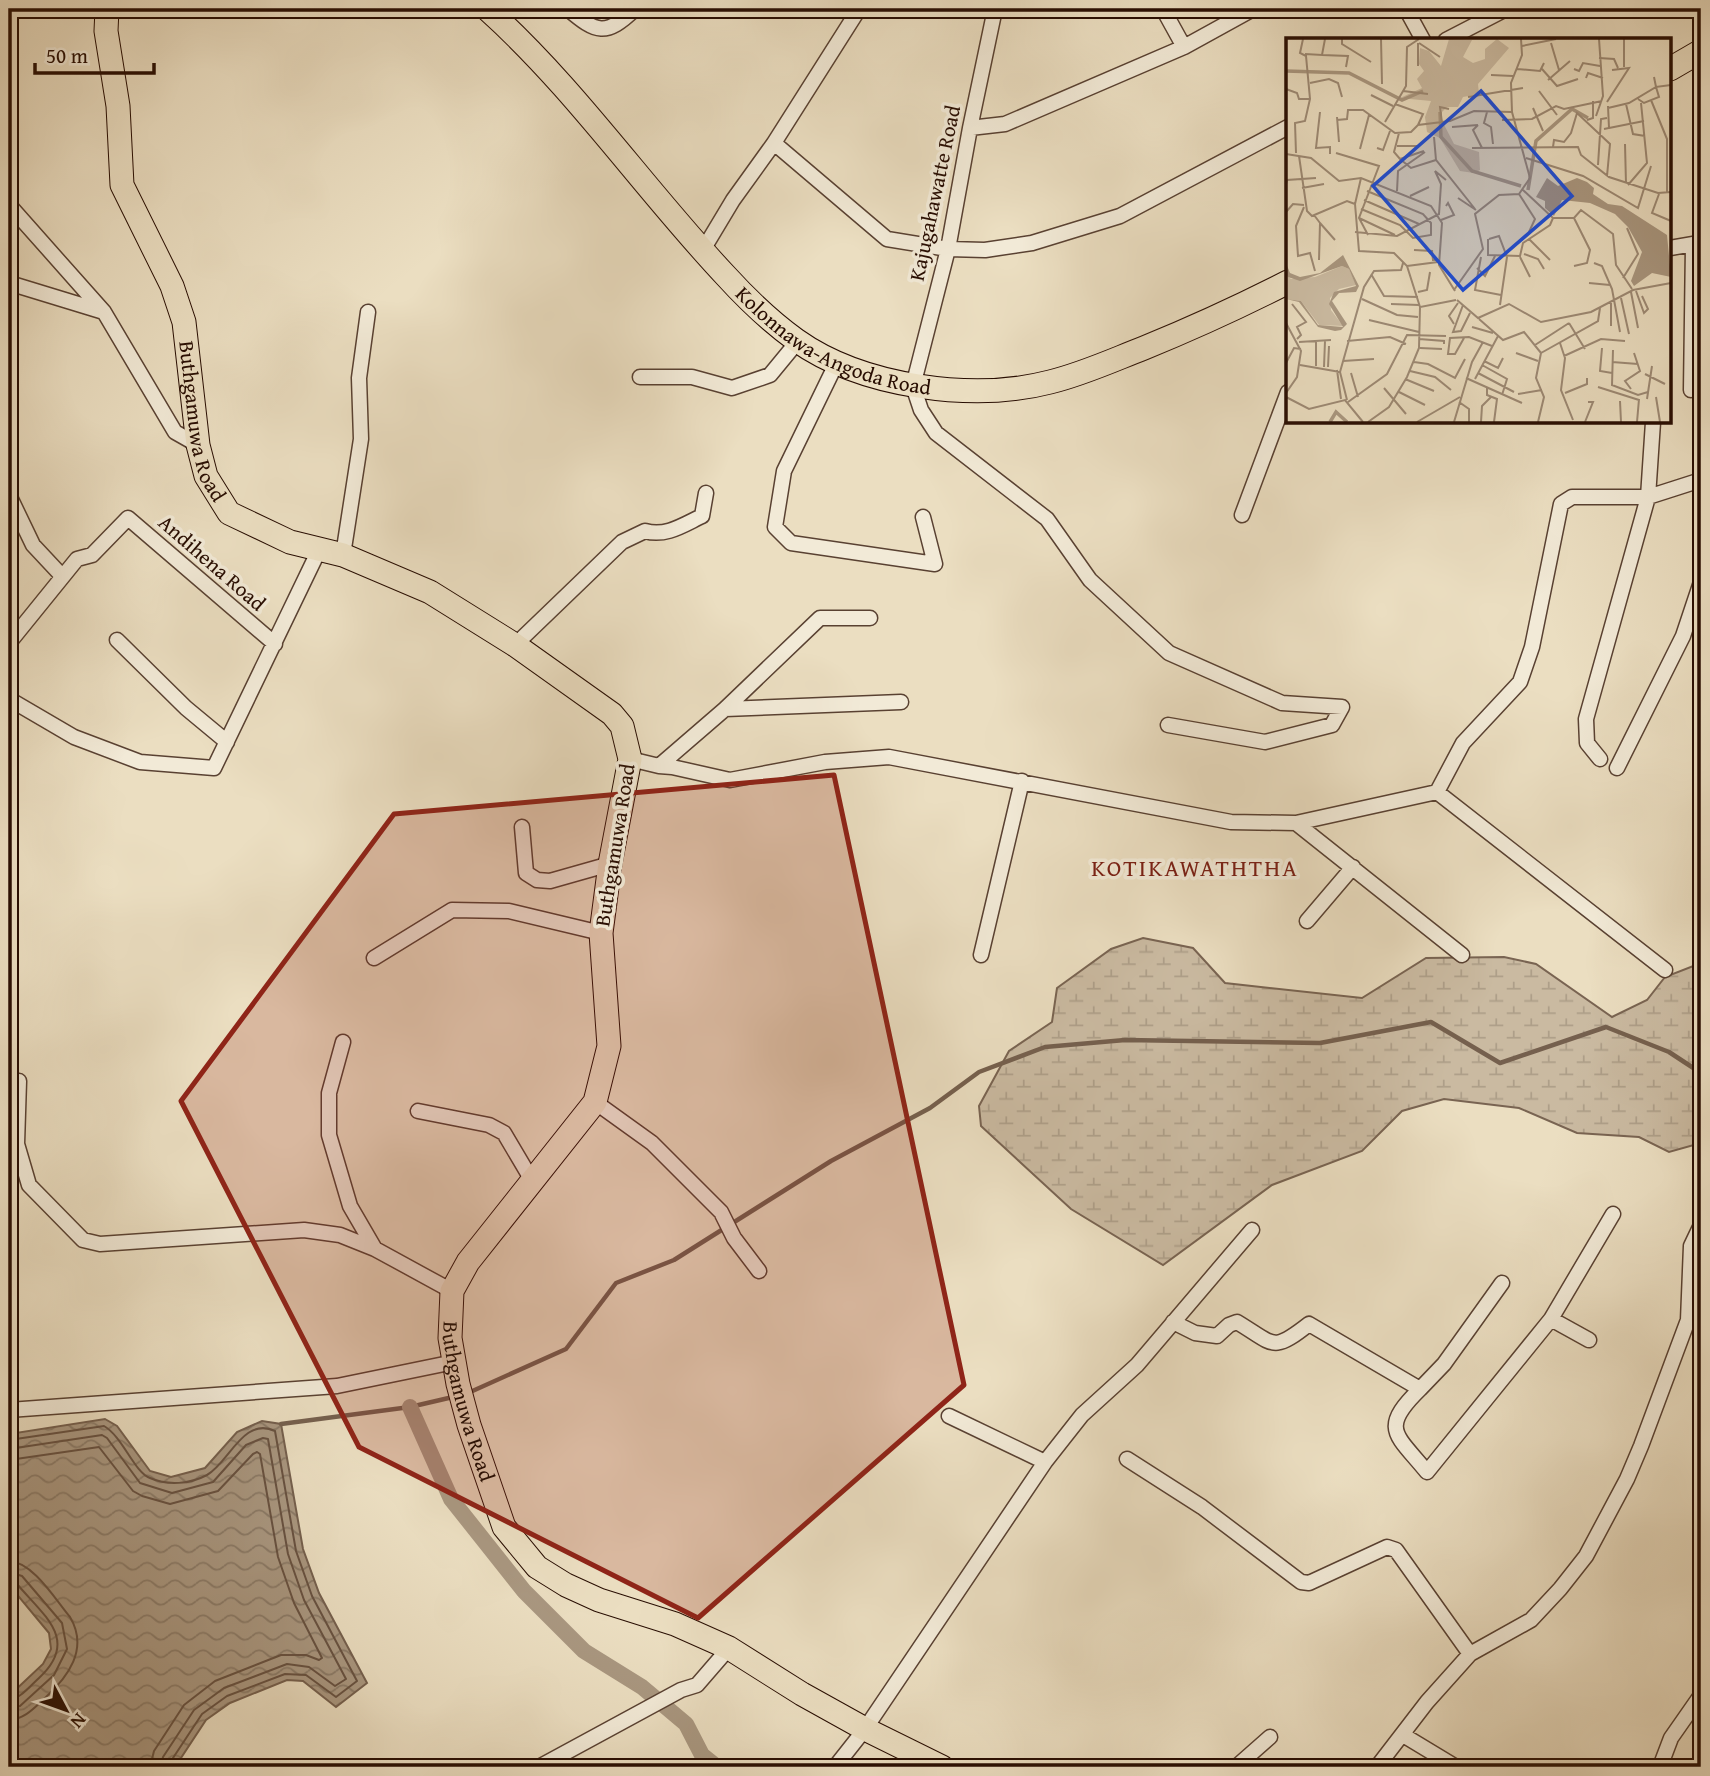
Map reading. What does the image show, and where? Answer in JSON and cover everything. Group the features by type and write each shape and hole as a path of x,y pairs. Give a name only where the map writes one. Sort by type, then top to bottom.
{"main road":[{"name":"Buthgamuwa Road","path":"95,9 106,20 118,106 122,185 172,286 184,322 198,445 206,476 229,513 290,542 343,555 430,592 515,645 612,714 622,726 630,759 610,864 601,933 609,1046 595,1102 468,1262 452,1291 450,1338 456,1373 464,1409 504,1527 537,1567 566,1585 599,1600 675,1624 729,1648 864,1729 942,1767"},
{"name":"Kolonnawa-Angoda Road","path":"487,9 531,50 748,299 798,341 837,362 884,379 913,386 975,392 1048,383 1088,371 1189,329 1286,283"},
{"path":"1672,67 1701,51"}],"street":[{"path":"568,9 589,27 600,30 622,21 635,9"},
{"path":"703,250 859,9"},
{"name":"Kajugahawatte Road","path":"913,386 948,249 995,9"},
{"path":"1163,9 1184,47"},
{"path":"970,128 1005,124 1184,47 1253,9"},
{"path":"1406,9 1422,38"},
{"path":"1450,38 1506,9"},
{"path":"774,143 887,239 948,249 985,250 1032,243 1120,216 1286,128"},
{"path":"9,205 104,312 175,432 198,445"},
{"path":"1672,248 1697,244 1691,390"},
{"path":"9,283 104,312"},
{"path":"343,555 360,439 359,378 368,312"},
{"path":"640,377 692,377 732,388 770,374 798,341"},
{"path":"837,362 784,471 775,527 791,543 935,564 923,517"},
{"path":"913,386 921,410 936,433 1047,519 1090,580 1169,653 1282,703 1342,707 1332,726 1265,742 1168,725"},
{"path":"1242,515 1286,397"},
{"path":"1600,759 1587,743 1587,719 1648,497 1653,424"},
{"path":"630,759 730,780 825,762 889,757 1231,822 1296,823 1437,792 1463,743 1520,682 1532,647 1561,504 1572,497 1648,497 1701,480"},
{"path":"515,645 622,542 645,531 658,534 677,528 702,516 706,493"},
{"path":"9,495 33,545 62,576"},
{"name":"Andihena Road","path":"9,643 77,559 92,555 128,518 275,644"},
{"path":"9,699 74,737 140,762 214,768 320,548"},
{"path":"1617,768 1683,636 1701,582"},
{"path":"659,766 725,709 820,618 870,618"},
{"path":"117,640 186,708 228,742"},
{"path":"725,709 901,702"},
{"path":"981,955 1022,781"},
{"path":"1437,792 1665,970"},
{"path":"1296,823 1462,955"},
{"path":"522,827 526,873 537,880 550,881 610,864"},
{"path":"1307,921 1353,867"},
{"path":"374,958 452,910 509,911 601,933"},
{"path":"344,1042 329,1093 329,1135 350,1206 375,1249"},
{"path":"19,1081 17,1144 29,1185 83,1240 100,1244 304,1230 340,1235 375,1249 452,1291"},
{"path":"595,1102 652,1143 721,1212 734,1238 759,1271"},
{"path":"418,1111 489,1125 504,1133 533,1182"},
{"path":"1502,1283 1444,1364 1406,1403 1395,1420 1396,1434 1427,1472 1551,1319 1613,1214"},
{"path":"1377,1767 1427,1702 1470,1654 1531,1620 1586,1556 1641,1446 1688,1320 1690,1246 1701,1225"},
{"path":"835,1767 864,1729 1045,1462 1082,1415 1137,1365 1252,1230"},
{"path":"1551,1319 1589,1340"},
{"path":"1173,1322 1195,1333 1217,1336 1229,1325 1237,1322 1273,1344 1286,1342 1309,1324 1420,1389"},
{"path":"9,1410 337,1386 456,1373"},
{"path":"948,1416 1045,1462"},
{"path":"1127,1459 1202,1507 1301,1581 1309,1583 1387,1547 1396,1550 1470,1654"},
{"path":"539,1767 681,1690 697,1685 729,1648"},
{"path":"1660,1767 1671,1738 1701,1695"},
{"path":"1403,1735 1456,1767"},
{"path":"1236,1767 1270,1737"}],"highlighted area":[{"path":"834,775 964,1385 698,1618 359,1447 181,1101 394,814"}],"green space":[{"path":"1143,938 1193,948 1225,983 1362,998 1426,958 1504,957 1536,964 1612,1017 1647,1000 1665,977 1701,963 1701,1143 1669,1152 1639,1137 1577,1133 1519,1108 1444,1099 1402,1111 1362,1151 1272,1185 1163,1265 1071,1209 981,1126 979,1106 1009,1051 1052,1022 1057,988 1111,949"}],"water":[{"path":"105,1419 117,1426 150,1471 171,1477 205,1468 237,1432 262,1421 281,1424 303,1549 319,1593 367,1683 336,1707 303,1681 287,1680 230,1703 206,1720 175,1767 9,1767 9,1696 43,1664 51,1649 49,1633 9,1585 9,1434"}],"waterway":[{"path":"468,1393 566,1349 616,1283 674,1260 831,1161 930,1108 979,1072 1045,1047 1125,1040 1320,1043 1431,1022 1500,1063 1606,1027 1669,1052 1701,1073"},
{"path":"281,1424 410,1407 453,1397"},
{"path":"410,1407 451,1499 524,1591 584,1651 642,1687 686,1724 702,1755 717,1767"}],"district":[{"name":"KOTIKAWATHTHA","path":"1195,868"}]}
